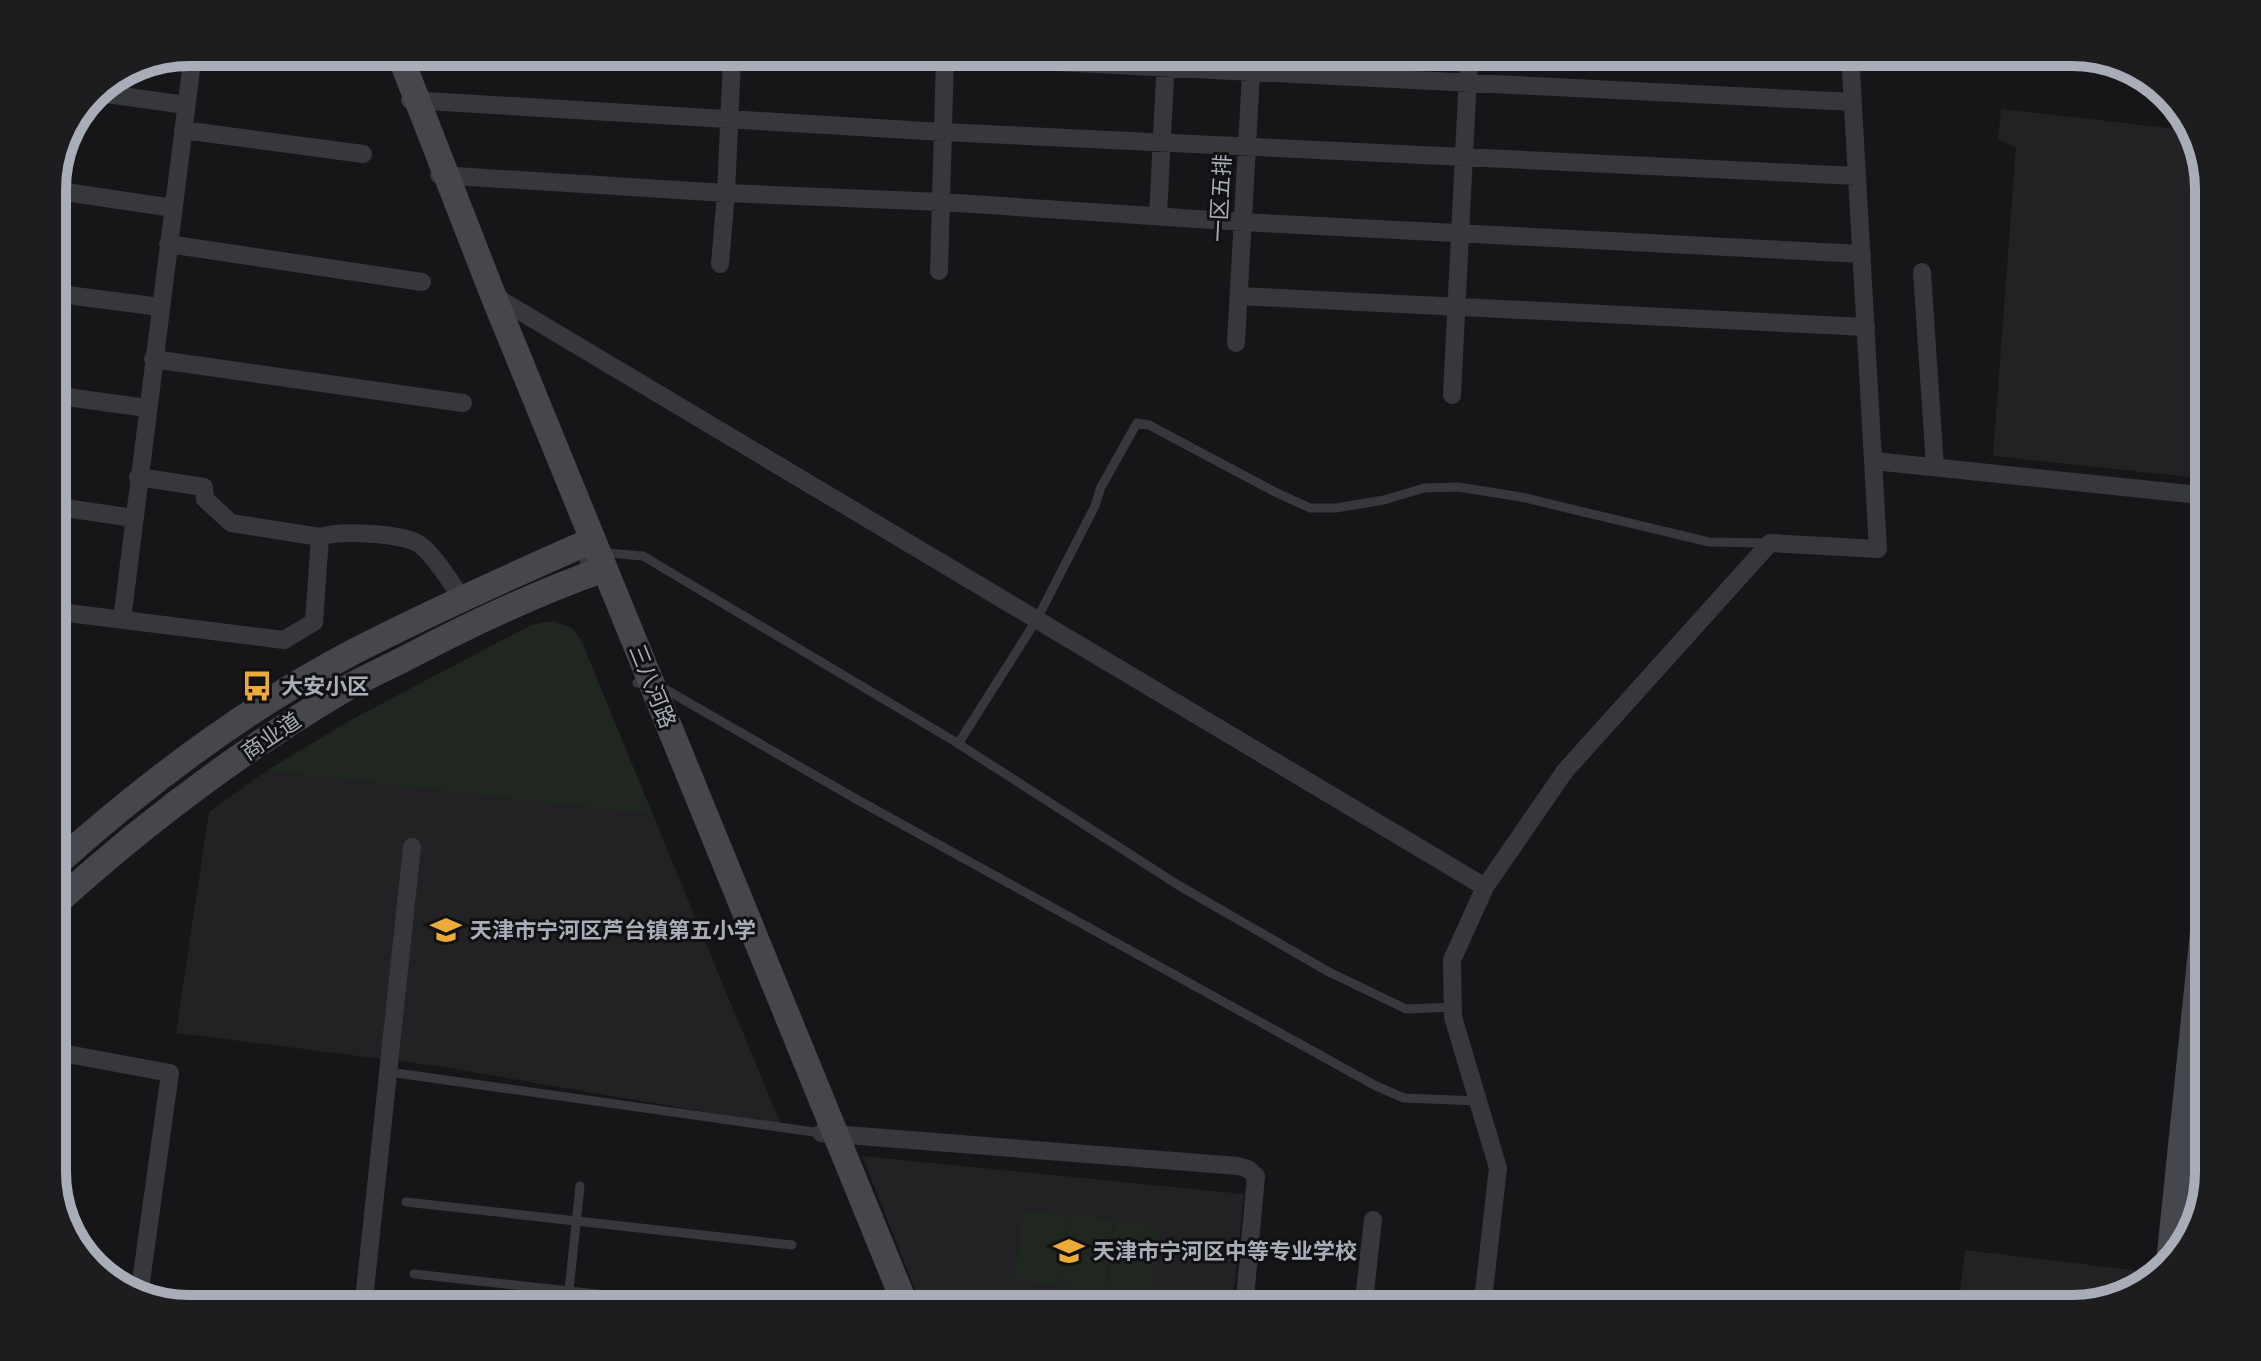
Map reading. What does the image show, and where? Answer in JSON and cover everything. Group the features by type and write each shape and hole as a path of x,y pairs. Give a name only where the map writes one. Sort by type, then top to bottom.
{"street":[{"path":"122,620 191,66"},
{"name":"三八河路","path":"392,66 411,100 591,557 828,1134 887,1295"},
{"name":"三八河路","path":"403,66 411,100"},
{"path":"720,264 732,66"},
{"path":"939,271 945,66"},
{"path":"1158,216 1166,66"},
{"name":"一区五排","path":"1236,343 1252,66"},
{"path":"1275,66 1468,83 1853,102"},
{"path":"1452,395 1469,66"},
{"path":"1484,1295 1498,1168 1453,1017 1452,960 1485,887 1565,771 1770,543 1878,549 1851,66"},
{"path":"110,94 186,105"},
{"path":"411,100 943,132 1857,176"},
{"path":"183,130 363,154"},
{"path":"441,175 1243,222 1862,254"},
{"path":"66,192 173,208"},
{"path":"168,244 422,282"},
{"path":"1922,272 1935,467"},
{"path":"484,289 1485,887"},
{"path":"66,295 160,307"},
{"path":"1239,296 1866,327"},
{"path":"153,359 463,403"},
{"path":"66,397 147,408"},
{"path":"1874,461 2195,495"},
{"path":"138,477 204,487 205,499 231,523 320,537 334,533 389,537 420,544 463,599"},
{"path":"66,508 133,518"},
{"path":"66,613 284,640 314,622 320,537"},
{"name":"商业道","path":"66,856 152,785 256,711 356,651 463,599 591,557"},
{"name":"商业道","path":"66,895 120,847 195,789 309,711 348,687 488,616 591,557"},
{"path":"365,1295 412,847"},
{"path":"2171,1246 2195,1010"},
{"path":"66,1054 170,1073 140,1285"},
{"path":"2185,1222 2195,1122"},
{"path":"828,1134 1248,1169 1256,1176 1245,1295"},
{"name":"三八河路","path":"828,1134 901,1295"},
{"path":"1365,1295 1373,1220"}],"lane":[{"path":"958,744 1037,619 1095,506 1101,487 1137,423 1149,425 1310,508 1336,508 1384,500 1424,488 1458,487 1521,497 1709,542 1770,543"},
{"path":"591,557 643,556 958,744 1178,885 1329,972 1406,1009 1453,1007"},
{"path":"644,682 1376,1086 1404,1098 1478,1101"},
{"path":"389,1072 828,1134"},
{"path":"568,1295 580,1186"},
{"path":"406,1202 792,1245"},
{"path":"414,1274 606,1295"}],"shaded area":[{"path":"2001,109 2179,129 2188,149 2195,181 2195,478 1993,456 2016,147 1998,140"},
{"path":"554,621 573,629 581,640 653,815 266,771 351,720 531,625"},
{"name":"天津市宁河区芦台镇第五小学","path":"266,771 653,815 781,1125 437,1066 176,1033 209,812"},
{"name":"天津市宁河区中等专业学校","path":"862,1156 1244,1194 1233,1295 917,1295"},
{"path":"1023,1210 1067,1215 1059,1286 1015,1281"},
{"path":"1069,1214 1113,1220 1105,1291 1061,1285"},
{"path":"1115,1222 1159,1227 1151,1295 1107,1293"},
{"path":"1965,1250 2145,1272 2119,1286 2088,1294 1960,1295"}],"place":[{"name":"大安小区","path":"257,686"},
{"name":"天津市宁河区芦台镇第五小学","path":"446,930"},
{"name":"天津市宁河区中等专业学校","path":"1069,1251"}]}
